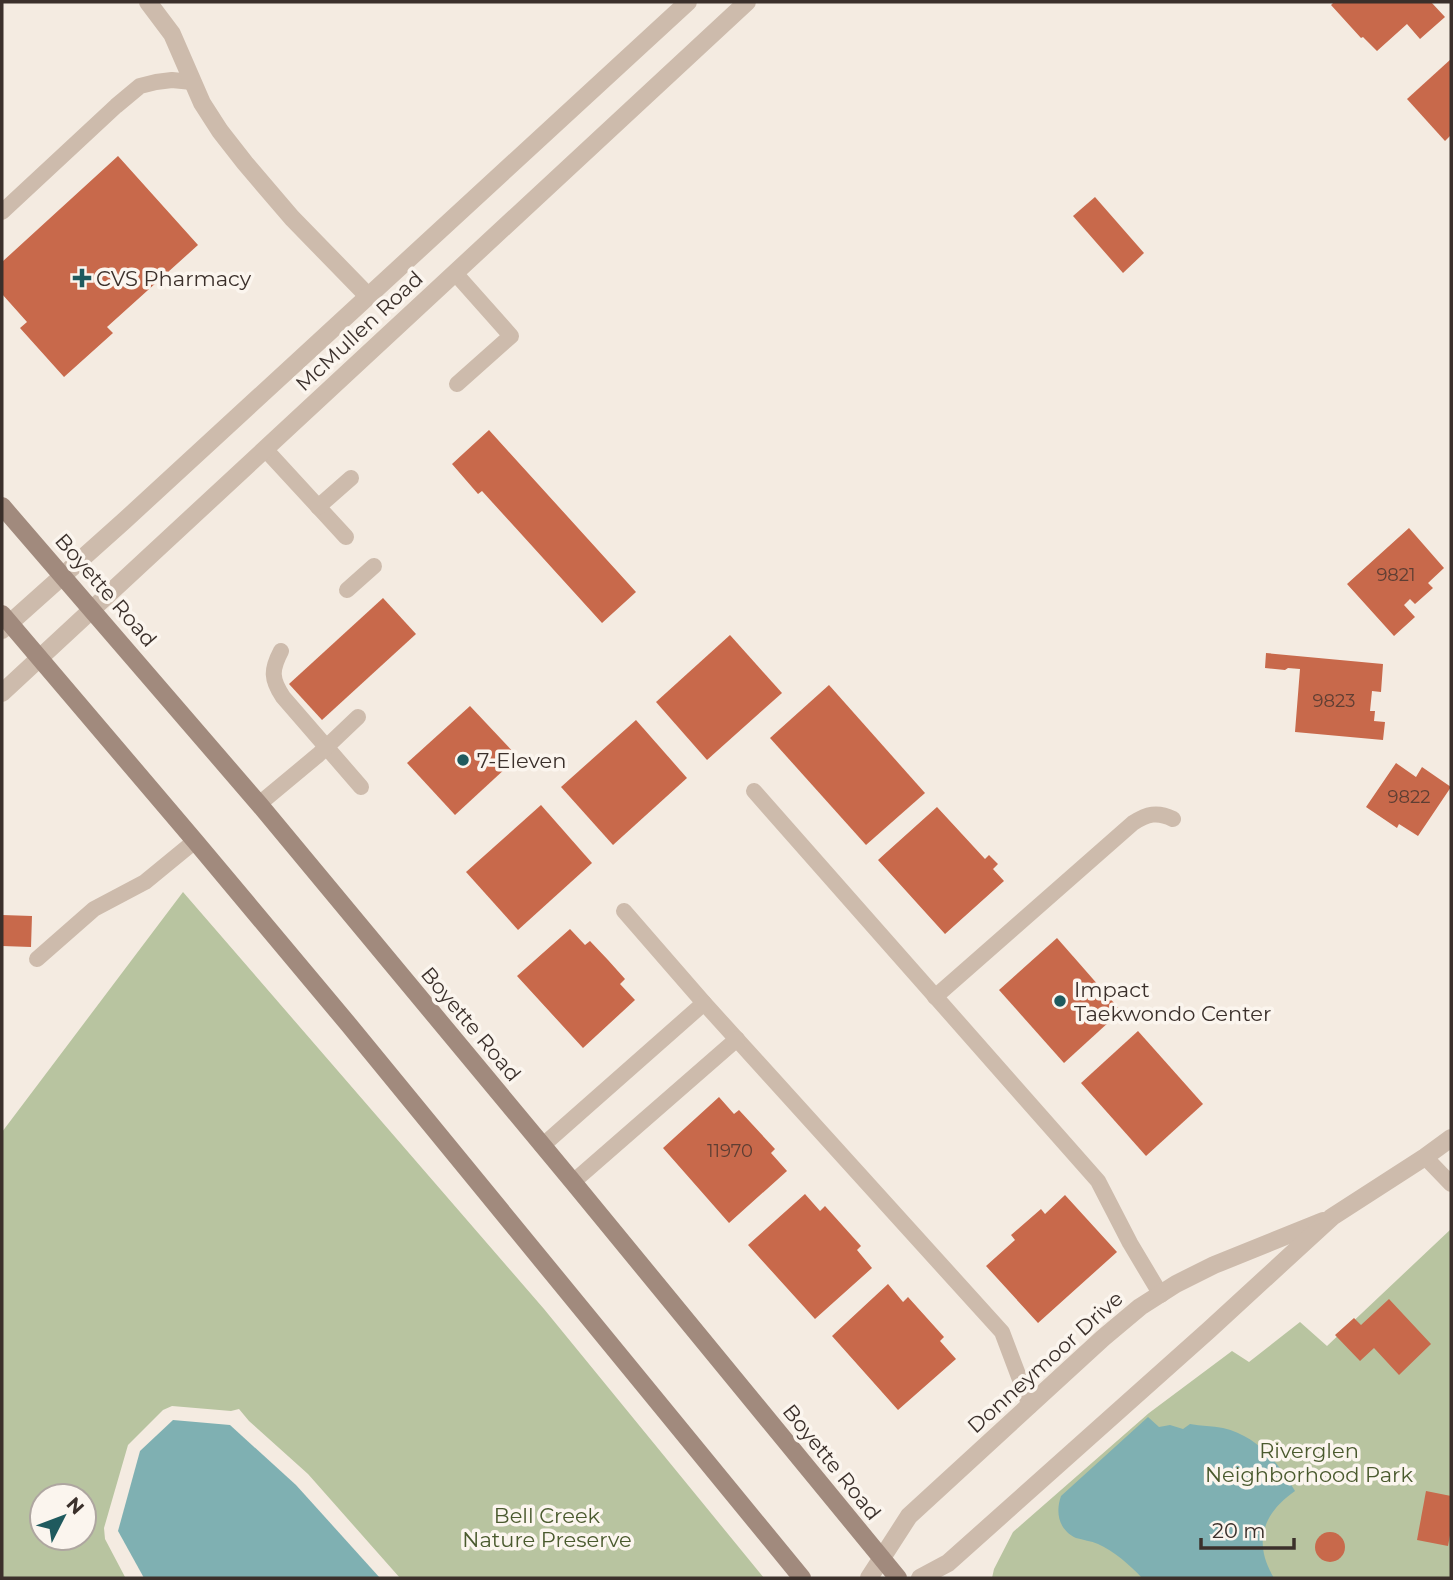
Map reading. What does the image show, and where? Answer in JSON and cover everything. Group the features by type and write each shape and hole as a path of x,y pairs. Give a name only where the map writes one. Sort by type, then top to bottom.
{"main road":[{"name":"Boyette Road","path":"2,506 259,804 898,1578"},
{"path":"4,622 40,658 405,1092 803,1578"}],"street":[{"path":"148,2 172,34 208,113 245,163 292,218 368,296"},
{"name":"McMullen Road","path":"4,622 63,575 688,2"},
{"name":"McMullen Road","path":"2,693 747,2"},
{"name":"Donneymoor Drive","path":"920,1578 948,1563 1332,1217 1451,1138"},
{"name":"Donneymoor Drive","path":"869,1578 909,1516 1140,1307 1176,1284 1214,1265 1332,1217"}],"lane":[{"path":"2,212 140,86 172,80 192,82"},
{"path":"455,273 511,336 457,384"},
{"path":"265,449 346,537"},
{"path":"318,506 351,478"},
{"path":"347,590 374,566"},
{"path":"281,651 273,674 275,685 361,787"},
{"path":"259,804 358,717"},
{"path":"754,791 1098,1181 1161,1295"},
{"path":"935,997 1133,823 1153,814 1163,814 1172,819"},
{"path":"37,959 94,909 145,882 195,841"},
{"path":"624,911 1002,1332 1030,1406"},
{"path":"542,1146 704,1003"},
{"path":"573,1182 737,1039"},
{"path":"1425,1157 1451,1184"}],"green space":[{"name":"Bell Creek Nature Preserve","path":"183,892 544,1309 764,1578 400,1578 308,1474 239,1409 231,1411 172,1406 163,1410 128,1445 104,1528 105,1539 125,1577 2,1578 2,1132"},
{"name":"Riverglen Neighborhood Park","path":"1451,1229 1451,1578 992,1578 1013,1532 1149,1413 1232,1351 1249,1362 1300,1322 1327,1346"}],"water":[{"path":"1148,1417 1159,1427 1170,1425 1183,1429 1190,1424 1235,1432 1256,1444 1274,1460 1295,1491 1275,1509 1264,1530 1264,1553 1274,1578 1142,1578 1110,1550 1070,1535 1062,1526 1058,1509 1061,1496"},
{"path":"173,1420 230,1425 296,1485 380,1578 144,1578 118,1531 140,1451"}],"building":[{"path":"1334,2 1431,2 1445,17 1420,39 1407,24 1377,51 1361,38 1331,5"},
{"path":"1451,59 1451,135 1445,141 1407,99"},
{"name":"CVS Pharmacy","path":"118,156 198,245 107,327 113,333 64,377 20,328 27,322 2,294 2,262"},
{"path":"1095,197 1144,253 1123,273 1073,216"},
{"path":"489,430 636,592 602,623 482,491 478,494 452,464"},
{"path":"1409,528 1444,568 1428,583 1433,588 1415,604 1410,599 1404,605 1415,617 1394,636 1347,584"},
{"path":"383,598 416,634 322,720 289,684"},
{"path":"730,635 782,693 707,760 656,702"},
{"path":"1266,653 1383,664 1381,692 1372,691 1370,711 1375,711 1374,721 1385,722 1383,740 1295,732 1300,669 1265,668"},
{"path":"829,685 925,793 866,845 770,738"},
{"name":"7-Eleven","path":"470,706 518,757 455,815 407,763"},
{"path":"636,720 687,778 613,845 561,787"},
{"path":"1396,763 1416,777 1422,767 1451,787 1418,836 1399,824 1397,828 1366,807"},
{"path":"541,805 592,863 518,930 466,872"},
{"path":"937,807 985,859 989,855 998,864 993,869 1004,881 945,934 878,860"},
{"path":"2,915 32,916 31,947 2,946"},
{"path":"570,929 585,945 590,941 608,960 625,979 620,984 635,1000 583,1048 517,976"},
{"name":"Impact Taekwondo Center","path":"1057,938 1121,1011 1064,1063 999,990"},
{"path":"1138,1031 1203,1104 1146,1156 1081,1083"},
{"path":"719,1097 734,1114 739,1110 775,1149 771,1153 787,1171 729,1223 663,1148"},
{"path":"805,1194 820,1211 825,1206 861,1246 857,1250 872,1268 815,1319 748,1245"},
{"path":"1065,1195 1117,1252 1038,1323 986,1266 1015,1240 1011,1235 1041,1209 1045,1214"},
{"path":"888,1284 903,1302 908,1297 944,1337 940,1341 956,1359 898,1410 832,1336"},
{"path":"1389,1299 1431,1344 1399,1375 1374,1348 1360,1361 1335,1335 1354,1318 1361,1325"},
{"path":"1426,1491 1451,1496 1448,1546 1417,1540"},
{"path":"1330,1532 1341,1536 1345,1547 1341,1558 1330,1562 1319,1558 1315,1547 1319,1536"}],"place":[{"name":"CVS Pharmacy","path":"82,278"},
{"name":"7-Eleven","path":"463,760"},
{"name":"Impact Taekwondo Center","path":"1060,1001"}]}
